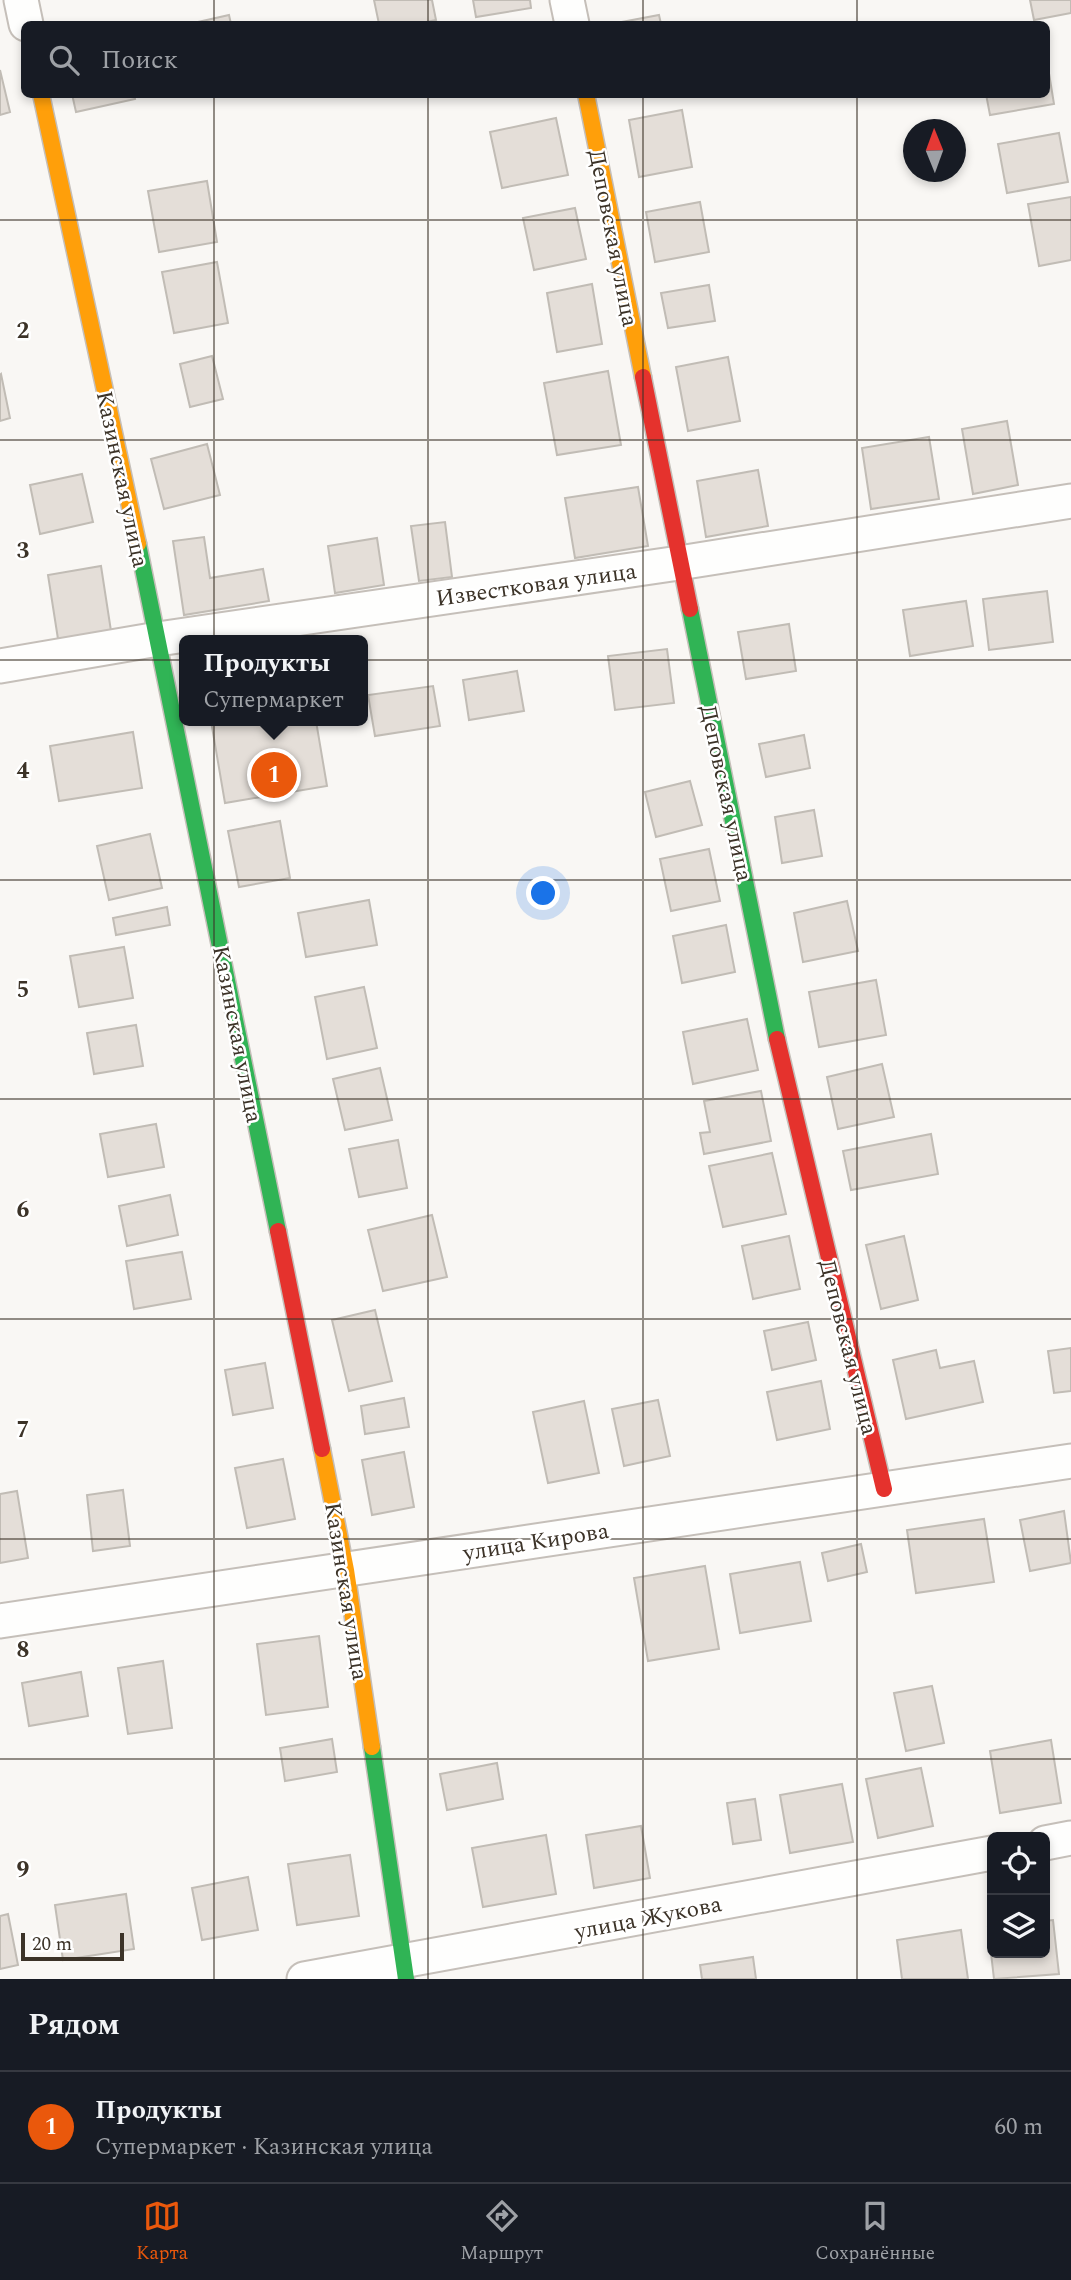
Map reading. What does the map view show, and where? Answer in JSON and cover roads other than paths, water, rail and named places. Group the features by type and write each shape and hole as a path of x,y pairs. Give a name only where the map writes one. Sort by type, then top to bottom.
{"street":[{"path":"567,0 571,21"},
{"name":"Казинская улица","path":"42,98 158,639 346,1570 404,1971"},
{"name":"Деповская улица","path":"587,98 789,1097 884,1489"},
{"name":"Известковая улица","path":"185,635 680,563 1071,501"},
{"name":"Известковая улица","path":"0,666 179,636"},
{"name":"улица Кирова","path":"0,1621 1071,1461"},
{"path":"1050,1842 1071,1838"},
{"name":"улица Жукова","path":"304,1979 404,1971 987,1854"}],"place":[{"name":"Продукты","path":"274,775"}]}
